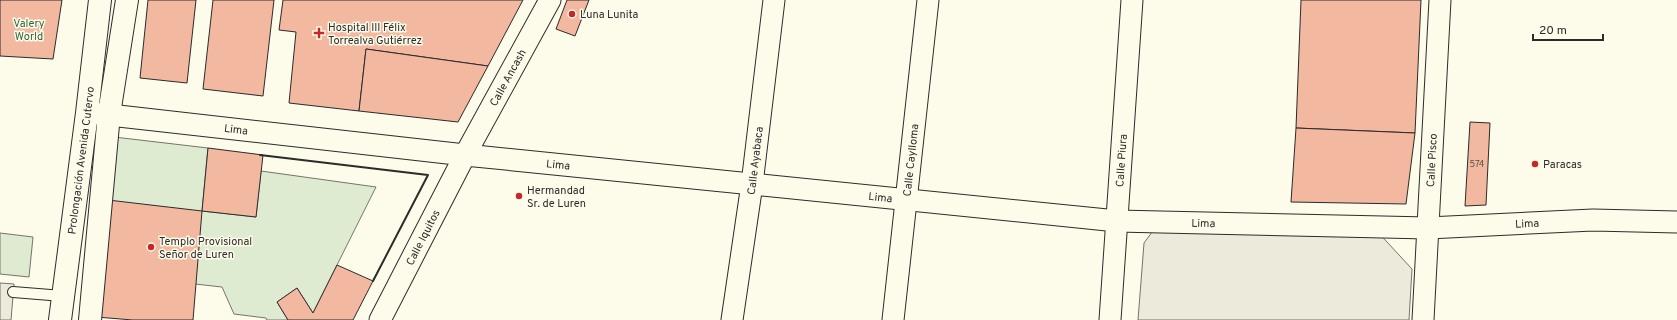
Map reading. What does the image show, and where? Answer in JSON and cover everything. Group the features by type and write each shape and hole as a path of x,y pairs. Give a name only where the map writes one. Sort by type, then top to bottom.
{"street":[{"name":"Prolongación Avenida Cutervo","path":"90,320 98,114 100,0"},
{"name":"Prolongación Avenida Cutervo","path":"60,320 63,296 98,114 128,0"},
{"name":"Calle Ancash","path":"465,154 550,0"},
{"name":"Calle Ayabaca","path":"732,320 752,184 774,0"},
{"name":"Calle Caylloma","path":"893,320 928,0"},
{"name":"Calle Piura","path":"1110,320 1132,0"},
{"name":"Calle Pisco","path":"1423,320 1440,0"},
{"name":"Lima","path":"98,114 465,154 1117,221 1428,228 1593,220 1677,222"},
{"name":"Calle Iquitos","path":"380,320 465,154"}],"lane":[{"path":"13,292 63,296"}],"green space":[{"path":"114,137 208,148 202,211 256,217 261,171 376,187 313,313 297,288 277,302 288,320 267,320 266,318 234,314 222,287 195,284 108,200"},
{"path":"0,233 33,237 29,277 0,274"}],"shaded area":[{"path":"1155,228 1375,229 1412,269 1409,320 1138,320 1144,243"},
{"path":"0,283 14,284 11,320 0,320"}],"building":[{"name":"Valery World","path":"0,0 62,0 53,59 0,56"},
{"path":"148,0 196,0 187,83 140,78"},
{"path":"213,0 274,0 263,96 203,89"},
{"path":"283,0 523,0 488,66 366,49 359,111 289,103 296,32 279,30"},
{"name":"Luna Lunita","path":"567,0 589,0 575,36 556,29"},
{"path":"1301,0 1421,0 1415,133 1296,128"},
{"path":"366,49 488,66 458,122 359,111"},
{"path":"1470,122 1490,123 1486,205 1465,206"},
{"path":"1296,128 1415,133 1406,204 1291,202"},
{"path":"208,148 263,155 256,217 202,211"},
{"name":"Templo Provisional Señor de Luren","path":"108,200 202,211 193,320 133,320 96,317"},
{"path":"337,265 373,281 353,320 288,320 277,302 297,288 313,313"}],"wall":[{"path":"260,155 428,175 373,281"}],"place":[{"name":"Luna Lunita","path":"572,14"},
{"name":"Hospital III Félix Torrealva Gutiérrez","path":"319,33"},
{"name":"Paracas","path":"1535,164"},
{"name":"Hermandad Sr. de Luren","path":"519,196"},
{"name":"Templo Provisional Señor de Luren","path":"151,247"}]}
